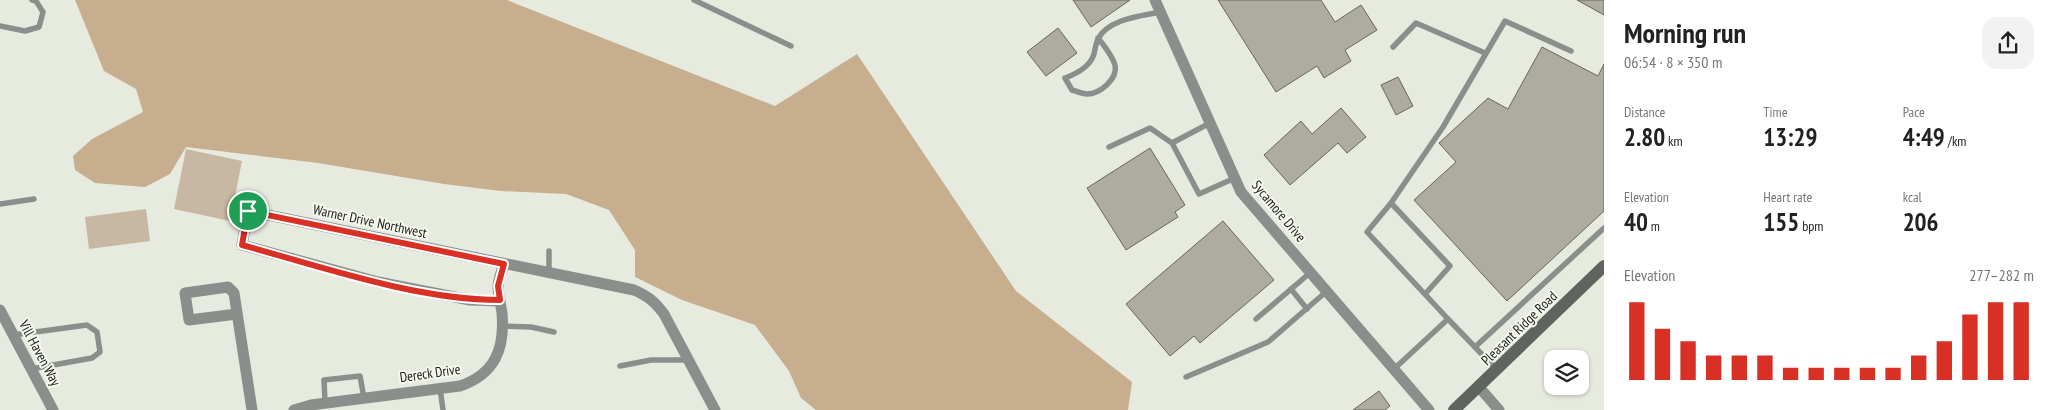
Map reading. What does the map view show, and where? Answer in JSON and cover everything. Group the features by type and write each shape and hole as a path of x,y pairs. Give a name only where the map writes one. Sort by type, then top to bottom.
{"main road":[{"name":"Pleasant Ridge Road","path":"1454,410 1604,266"}],"street":[{"name":"Sycamore Drive","path":"1155,0 1242,192 1429,410"},
{"name":"Warner Drive Northwest","path":"500,300 470,300 378,282 242,245 248,211 634,290 649,297 664,314 715,410"},
{"name":"Dereck Drive","path":"294,410 325,403 460,386 476,380 500,352 502,326 498,286 504,264"},
{"path":"237,314 189,320 185,293 228,287 234,293 252,410"},
{"name":"Vill Haven Way","path":"0,310 53,410"},
{"path":"1479,387 1499,410"}],"lane":[{"path":"0,26 25,31 39,27 43,12 36,1 32,0"},
{"path":"694,0 791,46"},
{"path":"1098,38 1110,53 1116,68 1112,79 1100,91 1087,94 1072,90 1065,78 1079,72 1093,57 1098,38 1113,24 1160,12"},
{"path":"1496,370 1368,232 1391,203 1443,127 1505,21 1570,51"},
{"path":"1393,48 1416,23 1485,53"},
{"path":"1172,143 1210,123"},
{"path":"1109,147 1150,128 1172,143 1199,194 1235,178"},
{"path":"0,204 34,199"},
{"path":"1391,203 1450,266 1426,293"},
{"path":"1475,347 1604,228"},
{"path":"549,273 550,251"},
{"path":"1256,319 1311,272"},
{"path":"1291,289 1307,309"},
{"path":"1186,377 1268,342 1328,291"},
{"path":"1394,369 1448,319"},
{"path":"14,335 87,325 97,332 100,352 92,358 31,369"},
{"path":"502,326 530,327 554,332"},
{"path":"620,366 651,360 688,360"},
{"path":"325,403 324,380 360,376 364,398"},
{"path":"440,388 442,410"}],"shaded area":[{"path":"75,0 507,0 775,106 857,54 1016,291 1132,382 1128,410 816,410 801,398 789,371 755,325 682,300 635,277 635,250 609,210 566,194 501,191 444,184 318,163 186,147 170,174 145,187 95,183 75,170 73,156 92,139 143,112 136,89 104,71"},
{"path":"186,149 242,161 230,221 174,209"},
{"path":"146,209 150,241 89,249 85,217"}],"building":[{"path":"1073,0 1130,0 1091,27"},
{"path":"1218,0 1321,0 1335,22 1361,5 1377,30 1345,50 1351,61 1324,78 1317,66 1276,92"},
{"path":"1577,0 1604,0 1604,15"},
{"path":"1058,28 1077,53 1046,76 1027,52"},
{"path":"1542,47 1598,76 1604,64 1604,211 1507,301 1414,200 1456,162 1439,143 1488,98 1508,109"},
{"path":"1398,77 1413,106 1396,115 1381,85"},
{"path":"1341,108 1366,137 1347,153 1338,143 1290,185 1264,155 1301,121 1312,134"},
{"path":"1150,148 1185,205 1175,212 1178,217 1126,250 1087,188"},
{"path":"1223,221 1274,280 1200,343 1194,336 1170,356 1126,304"},
{"path":"1379,391 1390,406 1385,410 1353,410"}],"route":[{"path":"248,211 504,264 498,286 500,300 470,300 378,282 242,245 248,211"}]}
